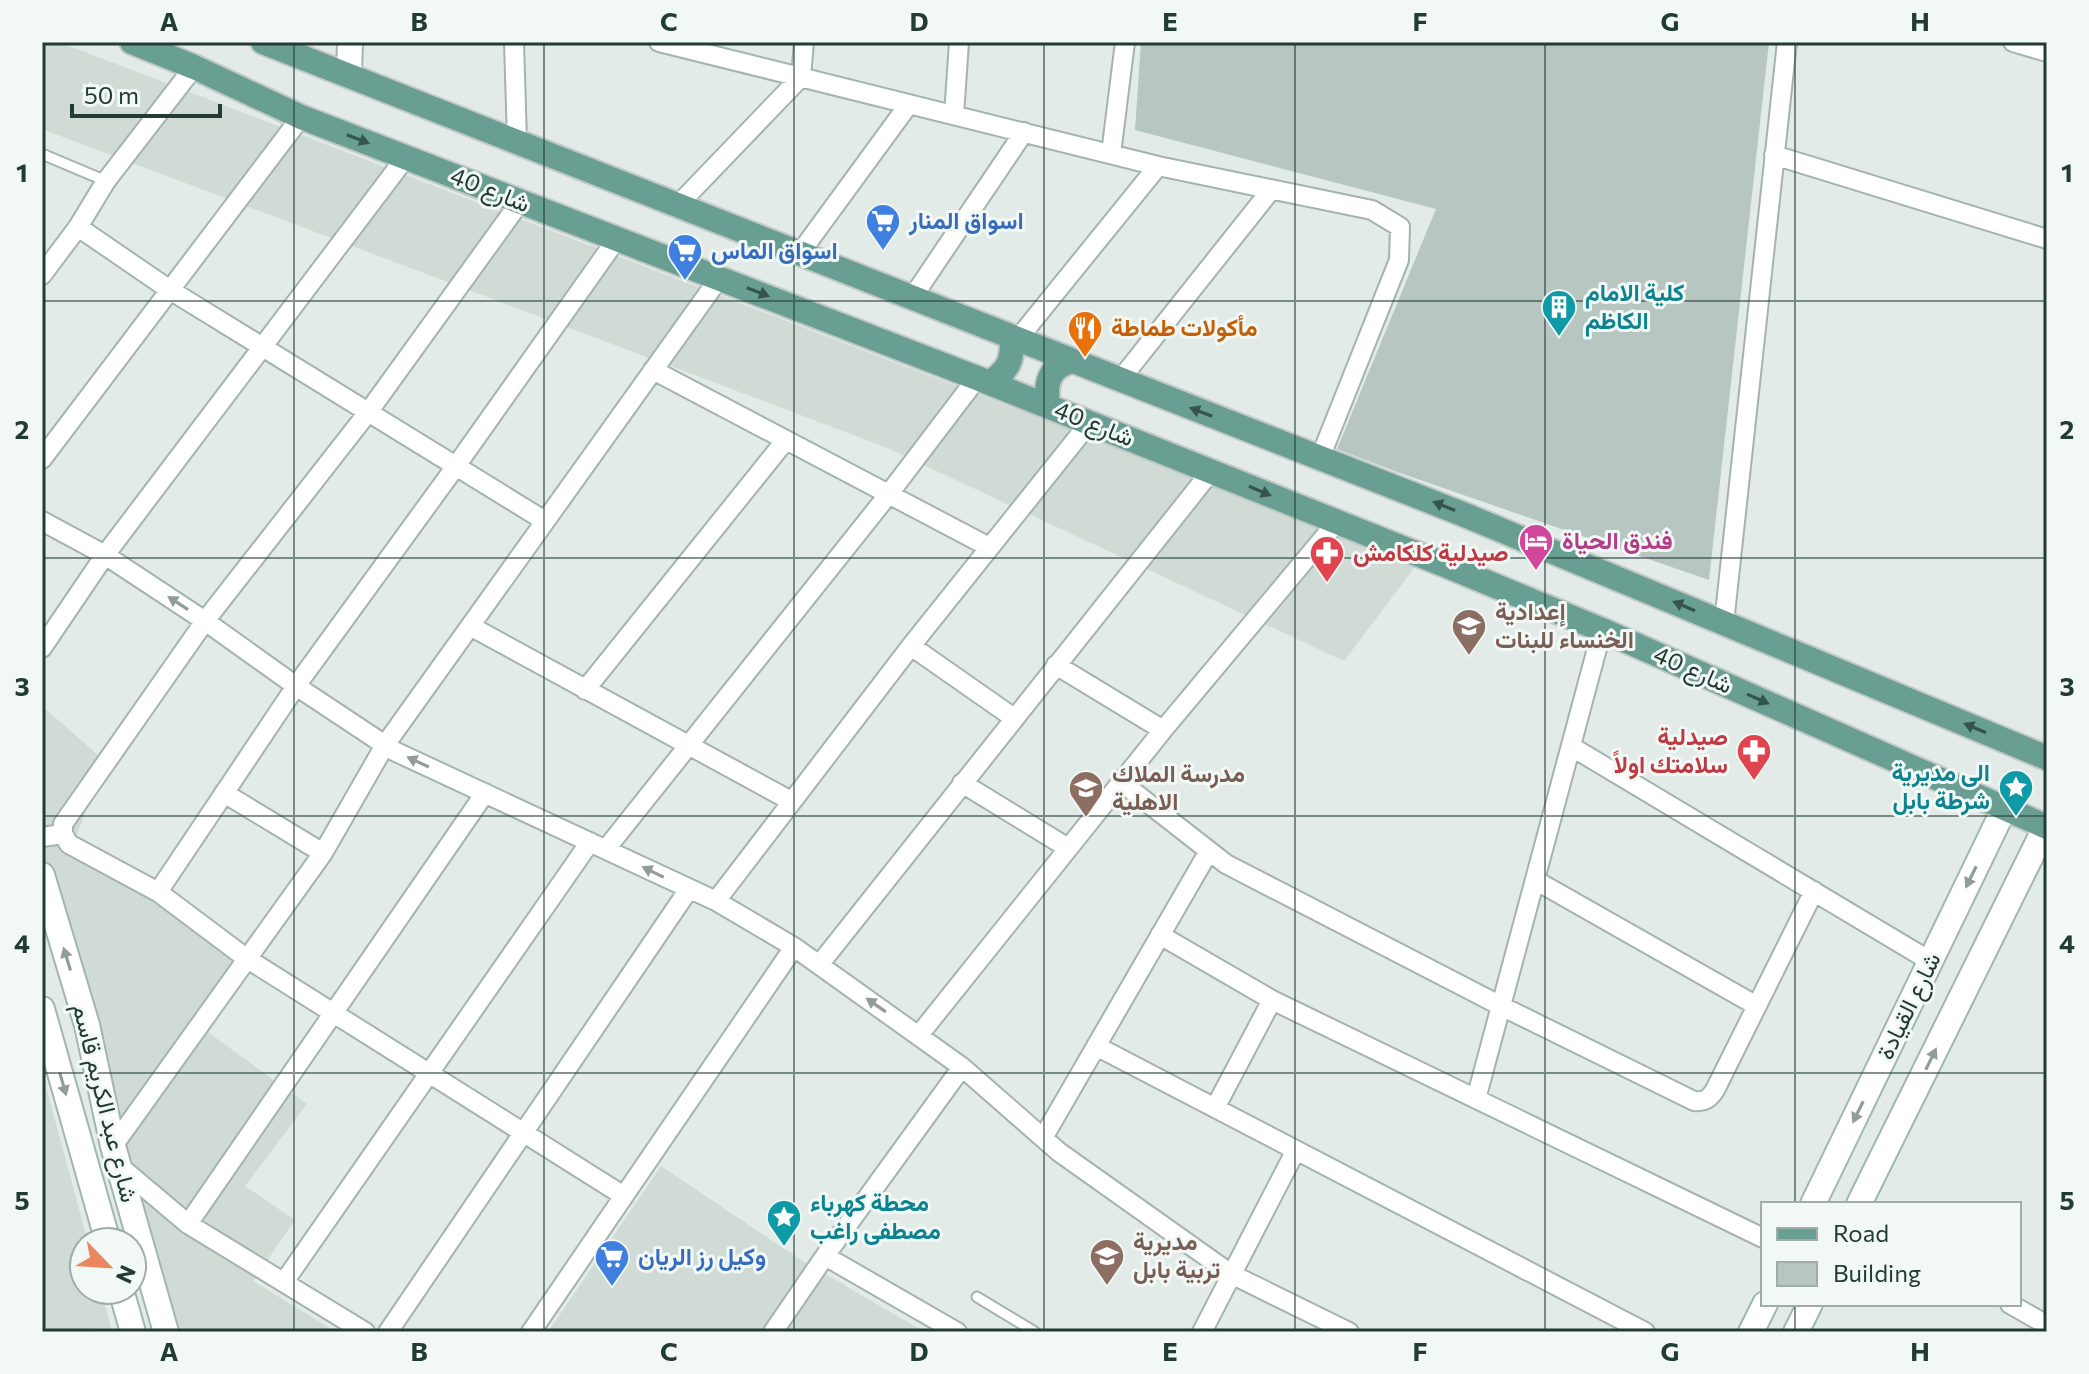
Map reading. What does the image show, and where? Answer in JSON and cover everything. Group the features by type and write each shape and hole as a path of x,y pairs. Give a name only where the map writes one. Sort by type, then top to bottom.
{"main road":[{"name":"شارع 40","path":"132,42 301,117 1212,470 1602,630 2046,826"},
{"name":"شارع 40","path":"263,42 1465,515 2047,758"},
{"path":"983,380 1009,366 1014,338"},
{"path":"1048,406 1046,388 1051,373 1063,363 1072,361"}],"street":[{"path":"349,75 350,42"},
{"path":"514,42 517,141"},
{"path":"659,42 1158,166 1372,210 1400,227 1399,260 1320,458"},
{"path":"678,205 801,77 804,42"},
{"path":"954,115 959,42"},
{"path":"1111,154 1125,42"},
{"path":"1724,623 1787,42"},
{"path":"2013,42 2047,52"},
{"path":"46,263 78,227 106,181 194,67"},
{"path":"800,253 909,104"},
{"path":"42,459 301,117"},
{"path":"912,298 1024,132"},
{"path":"1774,155 2047,239"},
{"path":"42,648 105,555 406,157"},
{"path":"1014,338 1158,166"},
{"path":"1120,380 1271,190"},
{"path":"520,202 369,411 205,621 63,824 63,834 69,844 158,892 246,958 624,1196"},
{"path":"78,227 170,290 545,521"},
{"path":"158,892 296,686 616,240"},
{"path":"365,1332 188,1224 115,1156 246,958 323,853 385,745 720,277"},
{"path":"653,370 989,547"},
{"path":"284,1282 429,1073 598,845 688,745 983,380"},
{"path":"716,901 911,646 1090,422"},
{"path":"585,690 785,441"},
{"path":"819,965 1212,470"},
{"path":"42,521 105,555 385,745 716,901 794,947 962,1067 1059,1152 1231,1274 1349,1332"},
{"path":"919,1035 1163,730 1336,523"},
{"path":"470,626 791,801"},
{"path":"1476,1099 1602,630"},
{"path":"911,646 1014,718"},
{"path":"1056,665 1163,730"},
{"path":"1572,747 1930,961"},
{"path":"1121,782 1226,864 1686,1099 1703,1102 1715,1090 1814,891"},
{"path":"962,783 1068,848"},
{"path":"224,793 323,853"},
{"path":"188,1224 485,793"},
{"name":"شارع القيادة","path":"1814,1202 2005,807"},
{"name":"شارع القيادة","path":"1860,1202 2046,826"},
{"path":"42,837 63,834"},
{"path":"1043,1138 1209,851"},
{"name":"شارع عبد الكريم قاسم","path":"42,875 87,1025 115,1156 166,1332"},
{"path":"1535,880 1757,1006"},
{"path":"388,1332 689,889"},
{"path":"1160,935 1272,1000 1761,1237"},
{"path":"531,1332 794,947"},
{"path":"1215,1108 1272,1000"},
{"name":"شارع عبد الكريم قاسم","path":"42,1009 103,1226"},
{"path":"1096,1046 1645,1332"},
{"path":"773,1332 962,1067"},
{"path":"1202,1332 1296,1150"},
{"path":"825,1256 957,1332"},
{"path":"126,1306 133,1332"},
{"path":"1751,1332 1764,1306"},
{"path":"1796,1332 1809,1306"},
{"path":"2014,1306 2047,1325"}],"lane":[{"path":"42,154 106,181"},
{"path":"977,1297 1035,1332"}],"shaded area":[{"path":"42,42 59,42 1418,563 1344,661 885,447 42,129"},
{"path":"42,706 106,762 72,846 235,959 205,1030 307,1104 245,1186 295,1220 253,1281 336,1332 169,1332 148,1255 148,1226 140,1226 42,867"},
{"path":"42,1072 84,1226 68,1226 68,1306 105,1306 111,1328 42,1331"},
{"path":"661,1166 801,1260 925,1332 548,1332"}],"building":[{"name":"كلية الامام الكاظم","path":"1141,42 1769,42 1709,580 1337,449 1436,209 1135,130"}],"place":[{"name":"اسواق المنار","path":"883,252"},
{"name":"اسواق الماس","path":"685,282"},
{"name":"كلية الامام الكاظم","path":"1559,338"},
{"name":"مأكولات طماطة","path":"1085,359"},
{"name":"فندق الحياة","path":"1536,572"},
{"name":"صيدلية كلكامش","path":"1327,584"},
{"name":"إعدادية الخنساء للبنات","path":"1469,657"},
{"name":"صيدلية سلامتك اولاً","path":"1754,782"},
{"name":"الى مديرية شرطة بابل","path":"2016,818"},
{"name":"مدرسة الملاك الاهلية","path":"1086,819"},
{"name":"محطة كهرباء مصطفى راغب","path":"784,1248"},
{"name":"مديرية تربية بابل","path":"1107,1287"},
{"name":"وكيل رز الريان","path":"612,1288"}]}
